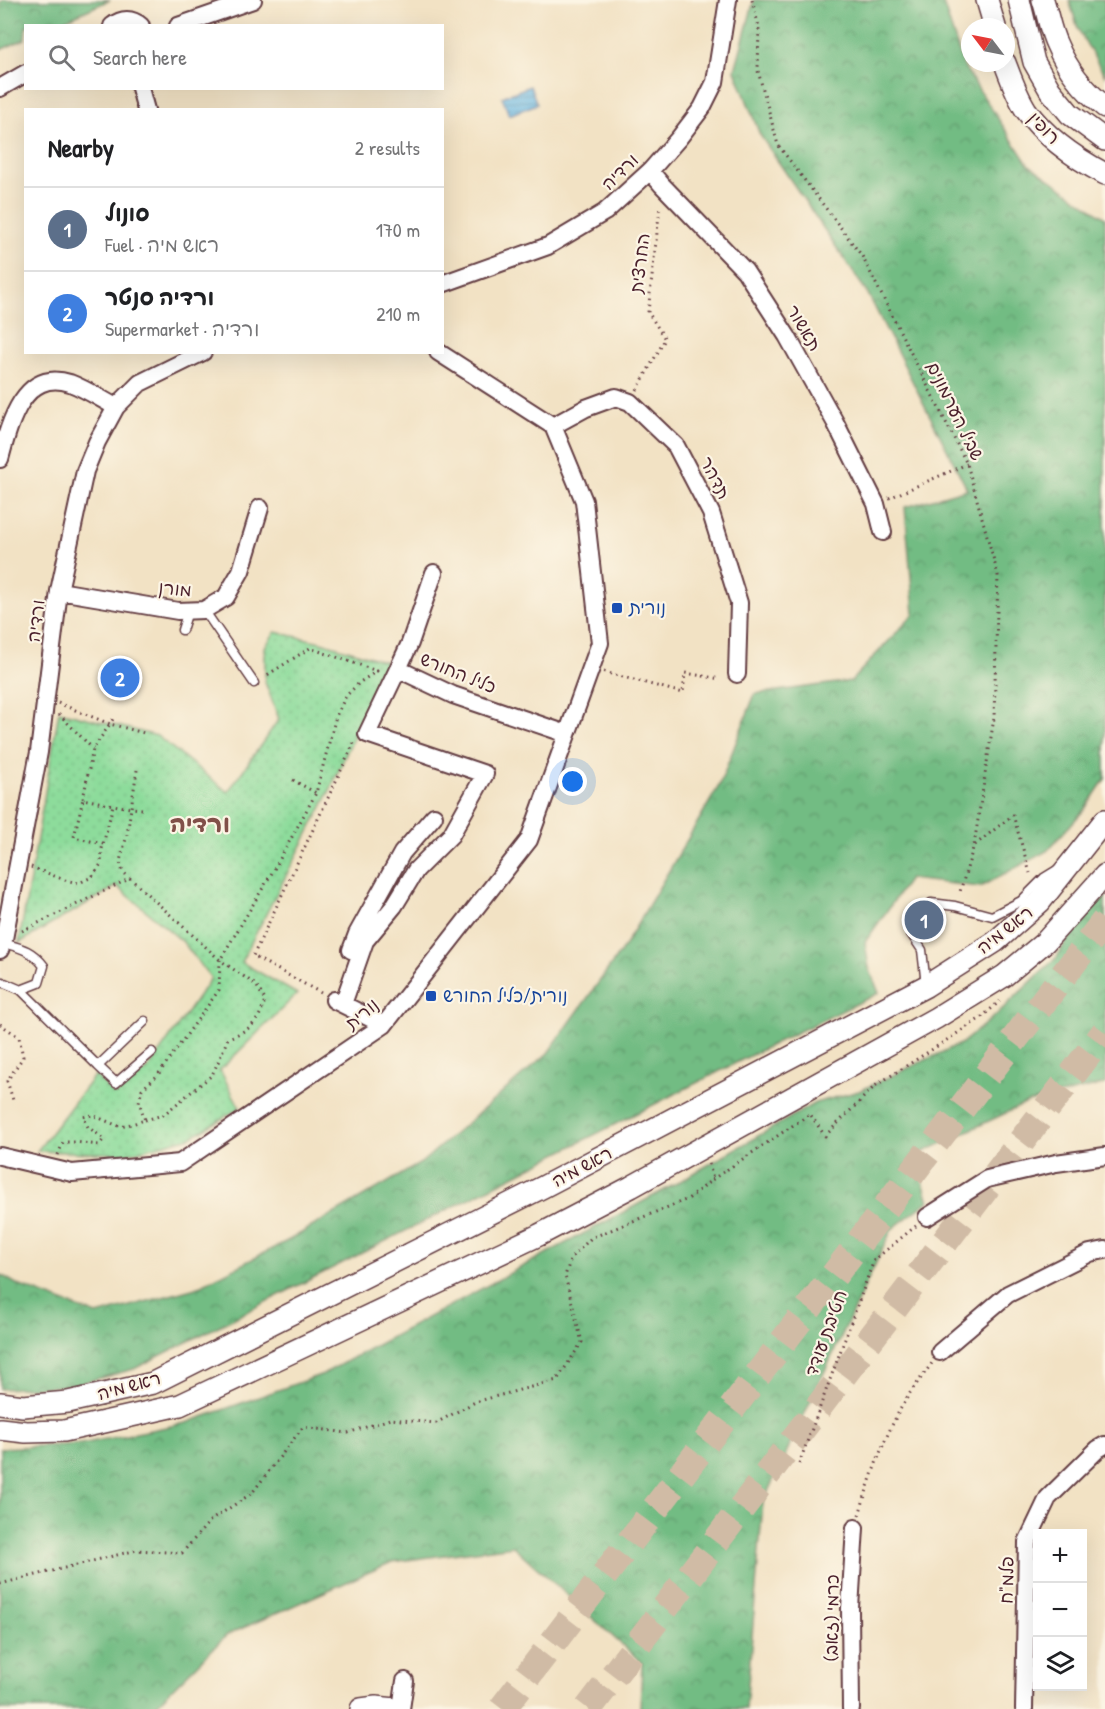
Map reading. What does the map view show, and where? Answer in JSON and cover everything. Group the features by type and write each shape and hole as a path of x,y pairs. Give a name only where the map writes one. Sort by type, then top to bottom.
{"street":[{"path":"184,24 254,0"},
{"name":"ורדיה","path":"444,283 548,246 605,212 650,171 702,108 715,82 728,0"},
{"path":"987,0 992,18"},
{"path":"1019,0 1034,62 1050,90 1070,114 1105,140"},
{"path":"1043,0 1056,45 1074,75 1105,107"},
{"path":"115,24 125,19 138,24"},
{"name":"רופין","path":"1009,72 1026,109 1046,133 1081,162 1105,174"},
{"path":"0,88 24,74"},
{"path":"141,90 145,108"},
{"path":"1081,162 1105,184"},
{"name":"תאשור","path":"650,171 745,271 787,336 835,422 876,504 883,532"},
{"name":"ורדיה","path":"2,944 39,752 59,591 85,471 116,406 140,383 199,354"},
{"path":"441,354 553,426 586,408 616,397 630,402"},
{"path":"0,459 7,431 15,412 34,386 45,380 70,383 116,406"},
{"name":"תדהר","path":"630,402 676,446 711,513 739,603 737,675"},
{"name":"נורית","path":"0,1156 72,1173 180,1163 384,1025 529,840 600,642 584,501 553,426"},
{"name":"מורן","path":"59,591 178,611 196,610 226,597 241,571 260,508"},
{"name":"כליל החורש","path":"434,573 410,643 398,669 453,695 567,734"},
{"path":"338,1002 365,941 393,906 416,870 451,836 485,774 367,734 398,669"},
{"path":"338,1002 357,934 402,853 434,816"},
{"name":"ראש מיה","path":"0,1403 23,1406 68,1402 153,1383 543,1187 926,986 995,942 1040,902 1105,820"},
{"name":"ראש מיה","path":"0,1429 26,1432 64,1431 180,1405 539,1235 631,1187 936,1018 1004,976 1046,942 1105,876"},
{"path":"338,1002 384,1025"},
{"path":"927,1217 987,1179 1056,1163 1105,1156"},
{"path":"940,1352 1008,1294 1090,1253 1105,1250"},
{"name":"פלמ\"ח","path":"1024,1709 1027,1542 1048,1498 1098,1449 1105,1445"},
{"name":"כרמי (זאב)","path":"851,1709 850,1608 855,1528"},
{"path":"401,1709 405,1681"},
{"path":"361,1709 376,1707 395,1709"}],"lane":[{"path":"182,630 196,610 254,683"},
{"path":"926,986 922,950 910,932 931,903 955,906 992,916 1021,901 1044,878 1075,859"},
{"path":"2,944 36,955 44,966 39,983 21,990"},
{"path":"0,981 21,990 116,1083 152,1052"},
{"path":"98,1066 145,1021"}],"path":[{"name":"שביל הערמונים","path":"752,0 759,27 758,71 778,145 862,256 967,464 998,575 994,718 974,845 955,906"},
{"name":"החרצית","path":"630,402 665,339 648,312 662,185"},
{"path":"876,504 967,464"},
{"path":"145,1120 139,1102 142,1089 157,1076 219,990 220,960 276,866 316,792 336,716 346,696 360,682 377,671 310,648 254,683"},
{"path":"591,668 683,693 685,672 720,679"},
{"path":"45,699 110,724 144,733"},
{"path":"45,699 93,749"},
{"path":"103,844 74,837 93,749 113,719"},
{"path":"338,1002 253,957 359,734"},
{"path":"53,1169 63,1142 99,1145 104,1139 88,1127 83,1117 92,1115 122,1127 163,1115 212,1075 228,1038 244,1032 261,1014 265,1000 256,985 220,960 123,872 120,861 137,770"},
{"path":"293,780 316,792"},
{"path":"83,799 143,809"},
{"path":"18,861 65,880 79,883 92,877 101,864 103,844 113,805"},
{"path":"974,845 1013,815 1030,873"},
{"path":"2,944 130,878"},
{"path":"0,1584 137,1550 182,1553 210,1521 252,1493 303,1427 348,1433 390,1419 436,1423 475,1402 557,1380 582,1342 565,1276 571,1258 591,1238 688,1199 713,1179 810,1114 825,1136 875,1086 981,1018 1005,996"},
{"path":"0,1024 19,1037 23,1057 8,1081 12,1100"},
{"name":"חטיבת עודד","path":"799,1464 874,1260 909,1230"},
{"path":"855,1528 886,1438 910,1394 940,1352"}],"green space":[{"path":"4,0 110,0 56,24 24,24 24,39 0,50 0,3"},
{"path":"754,0 942,0 961,58 961,72 967,72 1028,164 1105,218 1105,779 1084,810 1047,851 980,887 909,879 865,942 869,968 879,993 779,1041 134,1369 70,1386 0,1389 0,1274 18,1285 97,1315 196,1288 291,1239 421,1163 548,1053 624,947 719,786 755,694 851,681 914,614 905,507 967,489 868,294 760,135 735,70"},
{"path":"1069,0 1105,0 1105,76 1078,29"},
{"path":"275,632 321,642 387,662 326,799 241,962 297,994 220,1070 240,1108 191,1137 127,1154 37,1151 95,1075 115,1095 148,1069 211,978 183,942 117,886 19,943 59,711 157,736 228,792 279,719 265,682 265,647"},
{"path":"1105,895 1105,1084 1027,1103 915,1156 929,1201 892,1229 763,1502 746,1709 640,1709 642,1663 513,1546 392,1562 227,1635 152,1709 0,1709 0,1448 81,1444 186,1423 323,1374 670,1187 815,1103 859,1091 962,1043 997,1014 1057,957 1070,935"}],"water":[{"path":"530,86 537,104 509,115 502,97"}],"tunnel":[{"path":"502,1709 1105,921"},
{"path":"588,1709 1105,1032"}],"place":[{"name":"נורית","path":"617,608"},
{"name":"ורדיה סנטר","path":"120,678"},
{"name":"סונול","path":"924,920"},
{"name":"נורית/כליל החורש","path":"431,996"}],"district":[{"name":"ורדיה","path":"200,824"}]}
